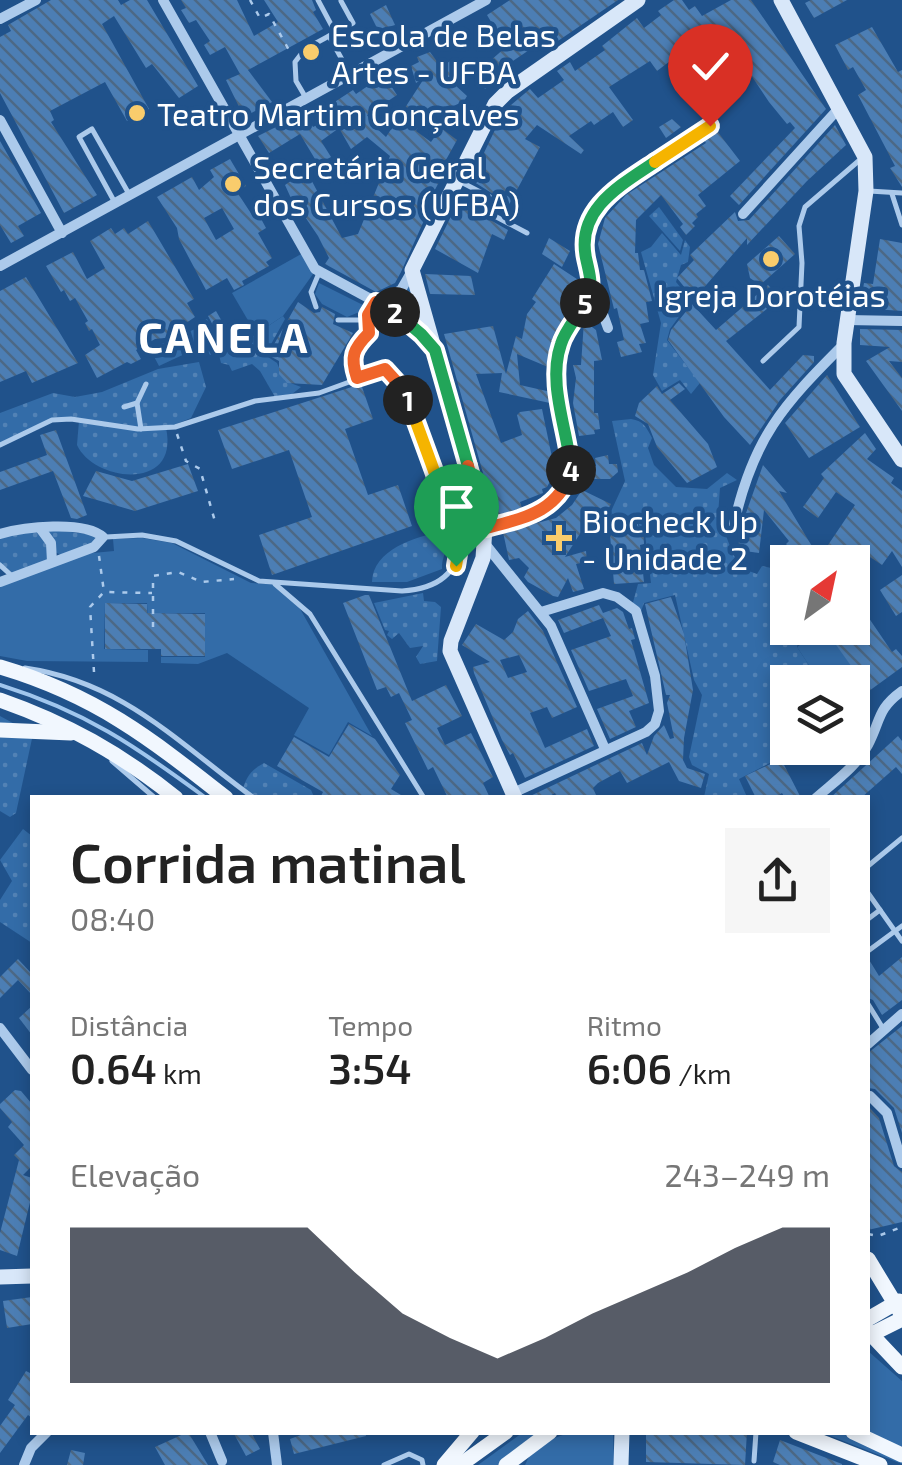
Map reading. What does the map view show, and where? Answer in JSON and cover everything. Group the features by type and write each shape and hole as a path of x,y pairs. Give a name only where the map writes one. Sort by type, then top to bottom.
{"main road":[{"path":"514,795 450,651 486,545 486,528 412,270 496,104 508,91 638,0"},
{"path":"781,0 865,156 866,191 844,343 844,374 902,460"},
{"path":"0,666 60,688 116,715 222,795"},
{"path":"0,700 110,748 172,795"},
{"path":"0,730 80,733"},
{"path":"870,1263 902,1317 870,1333"},
{"path":"0,1277 30,1276"},
{"path":"870,1278 902,1282"},
{"path":"870,1318 902,1298"},
{"path":"870,1336 902,1367"},
{"path":"444,1465 469,1435"},
{"path":"460,1465 502,1435"},
{"path":"506,1465 546,1435"},
{"path":"621,1465 622,1435"},
{"path":"804,1435 880,1465"},
{"path":"859,1435 902,1455"},
{"path":"521,1465 536,1442"}],"street":[{"path":"0,19 36,0"},
{"path":"163,0 319,274 411,324 435,350"},
{"path":"0,266 486,0"},
{"path":"743,214 840,107"},
{"path":"0,120 62,232"},
{"path":"582,310 596,308 607,324 584,244 599,204 710,126"},
{"path":"376,302 401,290 412,270"},
{"path":"486,528 547,509 566,487 571,471 560,408 559,352 561,341 593,286"},
{"path":"847,320 902,320"},
{"path":"734,524 750,464 769,428 844,343"},
{"path":"0,534 39,528 87,530 102,537 94,547 56,557 0,582"},
{"path":"39,528 49,538 56,557"},
{"path":"486,545 551,626 605,750"},
{"path":"514,795 646,732 655,724 659,711 655,676 636,611 617,597 603,593 541,612"},
{"path":"819,795 868,746 877,717 902,691"},
{"path":"870,1042 902,1014"},
{"path":"0,1028 30,1067"},
{"path":"870,1096 887,1113 902,1164"},
{"path":"887,1113 902,1106"},
{"path":"24,1465 30,1448 44,1435"},
{"path":"211,1435 222,1461"},
{"path":"273,1435 278,1465"}],"lane":[{"path":"318,0 350,74"},
{"path":"306,98 296,82 295,62 305,49 353,22 341,1"},
{"path":"115,202 79,137 92,130 129,194"},
{"path":"763,361 799,327 800,216 805,207 865,156"},
{"path":"455,186 484,211 527,232"},
{"path":"455,186 494,201 493,209 484,211"},
{"path":"866,191 902,193"},
{"path":"892,194 902,226"},
{"path":"316,307 312,292 319,274"},
{"path":"338,320 357,322 368,315 376,302"},
{"path":"102,537 142,535 176,541 249,578 273,582 419,590 446,577 456,566 460,542 404,390 385,369 382,357"},
{"path":"0,445 52,420 141,429 175,428 255,402 319,393 385,369"},
{"path":"141,429 137,404 146,384"},
{"path":"124,408 137,404"},
{"path":"0,566 14,578"},
{"path":"273,582 310,614 422,795"},
{"path":"0,666 62,674 102,689 172,733 250,795"},
{"path":"110,748 111,760 152,795"},
{"path":"870,864 902,838"},
{"path":"870,896 902,941"},
{"path":"870,918 880,910"},
{"path":"870,950 902,926"},
{"path":"870,1007 884,1030"},
{"path":"754,1460 756,1435"},
{"path":"384,1465 408,1454 422,1460 423,1465"}],"path":[{"path":"250,0 260,18 269,14 295,62"},
{"path":"357,378 352,353 369,333 368,315"},
{"path":"175,428 186,460 200,469 216,524"},
{"path":"98,550 104,592"},
{"path":"154,627 154,576 178,572 202,582 249,578"},
{"path":"94,672 90,607 104,592 153,593"},
{"path":"870,1234 878,1236 902,1228"}],"shaded area":[{"path":"726,61 735,75 709,94 699,79"},
{"path":"659,207 683,240 680,251 649,216"},
{"path":"662,233 681,255 685,240 690,247 688,262 681,265 676,282 691,300 670,329 667,340 700,383 691,394 680,380 662,391 653,375 661,323 641,252 651,247"},
{"path":"303,253 313,274 283,316 256,334 232,293"},
{"path":"412,276 430,342 380,302"},
{"path":"319,283 365,306 347,317 322,304 315,294"},
{"path":"283,316 285,319 265,355 277,363 285,381 301,387 292,394 275,397 252,364 232,371 229,365 221,363 219,355"},
{"path":"207,319 223,349 210,355 204,345 159,366 150,349 195,329"},
{"path":"199,362 206,387 191,418 166,428 167,449 160,463 148,471 116,473 86,458 77,445 79,421 51,420 0,444 0,413 53,393 75,397 102,392 158,369"},
{"path":"631,419 646,428 652,438 648,448 654,465 676,487 707,489 727,473 737,480 720,488 718,515 733,554 741,568 757,574 762,566 770,568 770,645 797,645 809,665 770,665 770,763 739,779 746,795 704,795 709,774 692,765 689,757 702,695 694,680 675,595 644,603 639,617 632,606 638,584 651,583 644,525 638,521 607,520 625,481 612,421"},
{"path":"36,528 46,536 50,558 15,575 0,563 0,537"},
{"path":"44,529 97,535 99,541 61,555 55,552"},
{"path":"443,532 448,541 442,569 407,582 372,582 380,561 397,546"},
{"path":"113,539 172,543 251,583 272,584 299,607 372,736 348,722 329,755 294,735 309,708 227,653 198,664 161,663 161,657 205,657 205,613 161,613 148,626 147,603 105,603 104,649 148,650 148,662 27,661 0,656 0,585 82,554 114,551"},
{"path":"423,593 424,601 441,607 437,661 420,664 416,657 423,646 410,648 399,633 392,639 387,635 389,631 385,630 374,603"},
{"path":"837,645 851,665 809,665 797,647"},
{"path":"0,716 33,734 16,813 10,817 0,811"},
{"path":"264,763 311,790 313,795 245,795 242,792 252,771"},
{"path":"23,829 30,834 30,942 0,922 0,900 12,881 0,860"},
{"path":"870,1353 902,1381 902,1464 828,1435 870,1435"},
{"path":"519,1435 540,1435 500,1465 478,1465"},
{"path":"563,1435 613,1435 614,1465 525,1465 534,1446"}],"building":[{"path":"51,0 118,0 121,5 130,0 147,0 198,86 179,98 152,64 146,68 114,16 102,24 149,109 127,121 105,82 50,111 54,120 51,122 97,195 64,213 0,93 0,37 11,31 8,25"},
{"path":"181,0 237,0 254,36 278,22 264,0 312,0 316,10 313,12 323,29 248,70 272,102 244,117 226,80 240,74 225,47 210,55 204,45 210,41 196,20 189,23 181,10 186,8"},
{"path":"510,0 618,0 552,45 547,38 507,65 511,72 485,89 474,75 506,47 487,15"},
{"path":"674,0 682,0 689,10 695,6 702,16 731,0 751,0 826,109 739,205 730,196 795,128 769,102 731,45 696,69 689,58 683,62 678,55 657,71 650,61 609,87 633,120 623,127 613,112 594,125 591,121 569,136 584,150 581,154 537,125 525,139 540,147 504,214 499,211 501,199 471,180 504,111 530,89 538,98 564,80 557,71 570,62 575,71 605,50 602,46 637,18 644,28"},
{"path":"847,0 814,18 805,3"},
{"path":"386,5 395,25 378,30 370,14"},
{"path":"872,27 898,72 902,70 902,187 858,95 866,90 853,67 848,70 835,45"},
{"path":"430,52 441,67 455,58 466,76 455,85 467,96 435,115 426,113 416,131 431,142 441,128 457,140 422,214 426,216 401,272 395,283 376,292 325,264 329,258 318,236 295,207 285,185 306,170 342,238 358,234 390,156 367,137 351,149 339,128 321,141 331,157 318,164 300,134 269,153 258,136 304,113 313,127 333,117 327,107 384,75 397,95 367,115 386,137 425,77 416,83 411,66 419,62 417,57"},
{"path":"672,119 681,127 666,138 659,127"},
{"path":"835,125 846,145 747,245 747,238 694,299 677,278 694,260 690,255 735,212 738,221 749,220"},
{"path":"717,131 740,161 698,195 706,206 696,214 698,217 692,223 695,226 686,235 680,227 683,224 661,195 636,220 635,253 652,301 646,302 649,322 640,324 646,343 639,344 642,352 621,357 617,342 624,340 598,244 605,218 626,195 706,143 704,140"},
{"path":"0,141 41,213 18,226 24,236 11,243 0,225"},
{"path":"230,159 246,186 237,192 254,218 259,215 266,228 258,233 272,258 266,262 269,266 234,290 227,278 206,290 177,228 157,197 192,177 199,190 214,177 210,170","holes":["222,208 234,229 216,240 204,218"]},
{"path":"458,202 508,230 504,240 492,234 478,273 435,249"},
{"path":"148,221 194,299 187,303 195,317 174,331 174,337 155,339 136,350 141,359 97,378 85,355 100,345 92,329 89,331 75,298 70,301 64,290 61,292 46,266 73,252 87,279 105,268 90,241 111,228 115,234 124,228 128,234"},
{"name":"Igreja Dorotéias","path":"779,236 795,254 760,285 750,278 747,264"},
{"path":"549,238 570,251 562,267 542,254"},
{"path":"880,239 902,243 902,311 860,308 864,283 873,284"},
{"path":"554,264 583,283 553,336 548,367 517,354 520,385 551,392 550,403 499,392 502,373 476,374 501,443 522,435 517,415 520,412 542,409 555,472 543,493 520,502 522,508 495,516 444,334 493,326 506,374 516,336 522,339 527,314 536,302 532,299"},
{"path":"425,274 471,276 475,295 430,294"},
{"path":"26,277 78,363 32,383 26,371 0,382 0,291"},
{"path":"768,285 781,298 726,341 770,390 803,355 814,356 814,362 780,400 750,445 724,417 668,340 671,330 692,304 716,330"},
{"path":"298,302 314,313 322,307 335,314 333,324 353,333 322,385 287,383 279,374 279,361 268,355"},
{"path":"216,311 235,344 226,349 208,316"},
{"path":"584,321 596,330 602,360 594,361 594,413 598,413 600,429 594,430 595,434 579,436 573,403 573,365 581,365"},
{"path":"860,329 902,330 902,362 889,361 902,378 902,411 866,361 890,347 860,345"},
{"path":"827,375 860,427 809,458 785,423"},
{"path":"679,383 685,389 670,400 708,444 717,467 687,483 657,447 648,424 635,416 639,403 657,386 662,394"},
{"path":"361,384 373,419 345,429 368,495 398,485 412,526 272,575 259,535 312,517 289,450 232,469 218,430"},
{"path":"56,430 87,515 77,519 71,518 53,471 0,490 0,472 47,455 40,435"},
{"path":"865,433 876,449 867,459 894,478 891,483 902,491 902,567 892,551 882,565 870,557 870,545 828,545 855,505 836,492 818,518 803,507 824,478 821,474"},
{"path":"608,455 609,464 617,464 618,472 610,479 594,479 579,468 596,466 595,458"},
{"path":"188,464 198,491 135,511 83,496 96,471 132,481"},
{"path":"763,465 787,493 779,491 811,545 787,545 789,541 764,510 759,553 738,550 740,530"},
{"path":"582,490 611,504 605,515 596,509 565,557 586,551 587,562 576,564 584,589 573,592 568,578 558,597 553,596 528,582 524,577 529,568 519,558 509,560 503,532 556,518"},
{"path":"638,521 638,526 643,525 644,544 640,545 644,582 614,584 609,522"},
{"path":"902,575 902,612 896,616 880,590"},
{"path":"369,595 412,701 446,685 462,716 437,728 445,745 471,733 493,777 483,783 489,795 447,795 433,767 428,770 405,723 412,720 399,693 391,697 386,687 377,690 343,603"},
{"path":"671,597 684,634 693,690 683,760 687,768 705,774 701,788 679,781 669,762 627,783 620,771 593,788 596,795 532,795 642,743 647,755 654,736 664,725 670,739 674,738 667,703 670,695 666,695 645,604"},
{"path":"105,603 147,604 147,613 205,614 205,656 161,656 161,649 105,649"},
{"path":"599,605 603,613 617,608 623,612 629,629 632,628 635,639 631,640 649,703 629,711 636,727 610,739 597,709 633,696 626,679 589,691 571,650 611,636 603,618 564,633 558,620"},
{"path":"528,611 543,631 577,707 552,718 547,707 530,713 545,748 587,729 594,746 525,778 502,740 474,673 473,667 490,662 462,645 476,624 504,640 513,632 518,619","holes":["519,655 527,672 508,678 500,660"]},
{"path":"870,620 892,652 896,649 902,656 902,667 870,690 870,665 850,665 836,645 870,645"},
{"path":"349,724 375,739 400,775 391,789 401,795 322,795 323,792 277,766 294,737 329,757"},
{"path":"898,736 902,741 902,774 896,767 864,795 833,795"},
{"path":"770,764 784,765 799,795 782,793 754,795 745,776"},
{"path":"902,957 902,1000 882,1015 870,999 870,961 879,976"},
{"path":"18,959 30,972 30,993 18,980 0,998 0,977"},
{"path":"30,1008 30,1032 19,1018"},
{"path":"902,1026 902,1133 894,1108 870,1088 870,1051"},
{"path":"15,1090 30,1102 30,1168 23,1175 30,1177 30,1202 17,1256 0,1250 0,1233 19,1160 14,1155 24,1145 8,1127 12,1122 0,1104"},
{"path":"870,1108 879,1118 894,1166 902,1172 902,1222 870,1230"},
{"path":"30,1297 30,1324 7,1328 3,1301"},
{"path":"26,1371 30,1373 30,1416 0,1453 0,1426 15,1405 8,1400"},
{"path":"190,1435 208,1465 165,1465 155,1447"},
{"path":"235,1435 253,1435 260,1449 246,1456"},
{"path":"301,1435 366,1436 294,1454 290,1439"},
{"path":"646,1435 747,1435 745,1465 646,1462"},
{"path":"780,1440 842,1465 780,1465 773,1462"},
{"path":"71,1450 85,1453 83,1465 67,1465"}],"waterway":[{"path":"0,685 31,695 108,732 202,795"}],"place":[{"name":"Escola de Belas Artes - UFBA","path":"311,52"},
{"name":"Teatro Martim Gonçalves","path":"137,113"},
{"name":"Secretária Geral dos Cursos (UFBA)","path":"233,184"},
{"name":"Igreja Dorotéias","path":"771,259"},
{"name":"Biocheck Up - Unidade 2","path":"559,538"}],"district":[{"name":"CANELA","path":"224,336"}],"route":[{"path":"456,566 460,542 404,390 385,369 357,378 352,353 369,333 368,315 376,302 411,324 435,350 486,528 547,509 566,487 571,471 560,408 559,352 561,341 593,286 584,244 593,213 609,194 710,126"}]}
